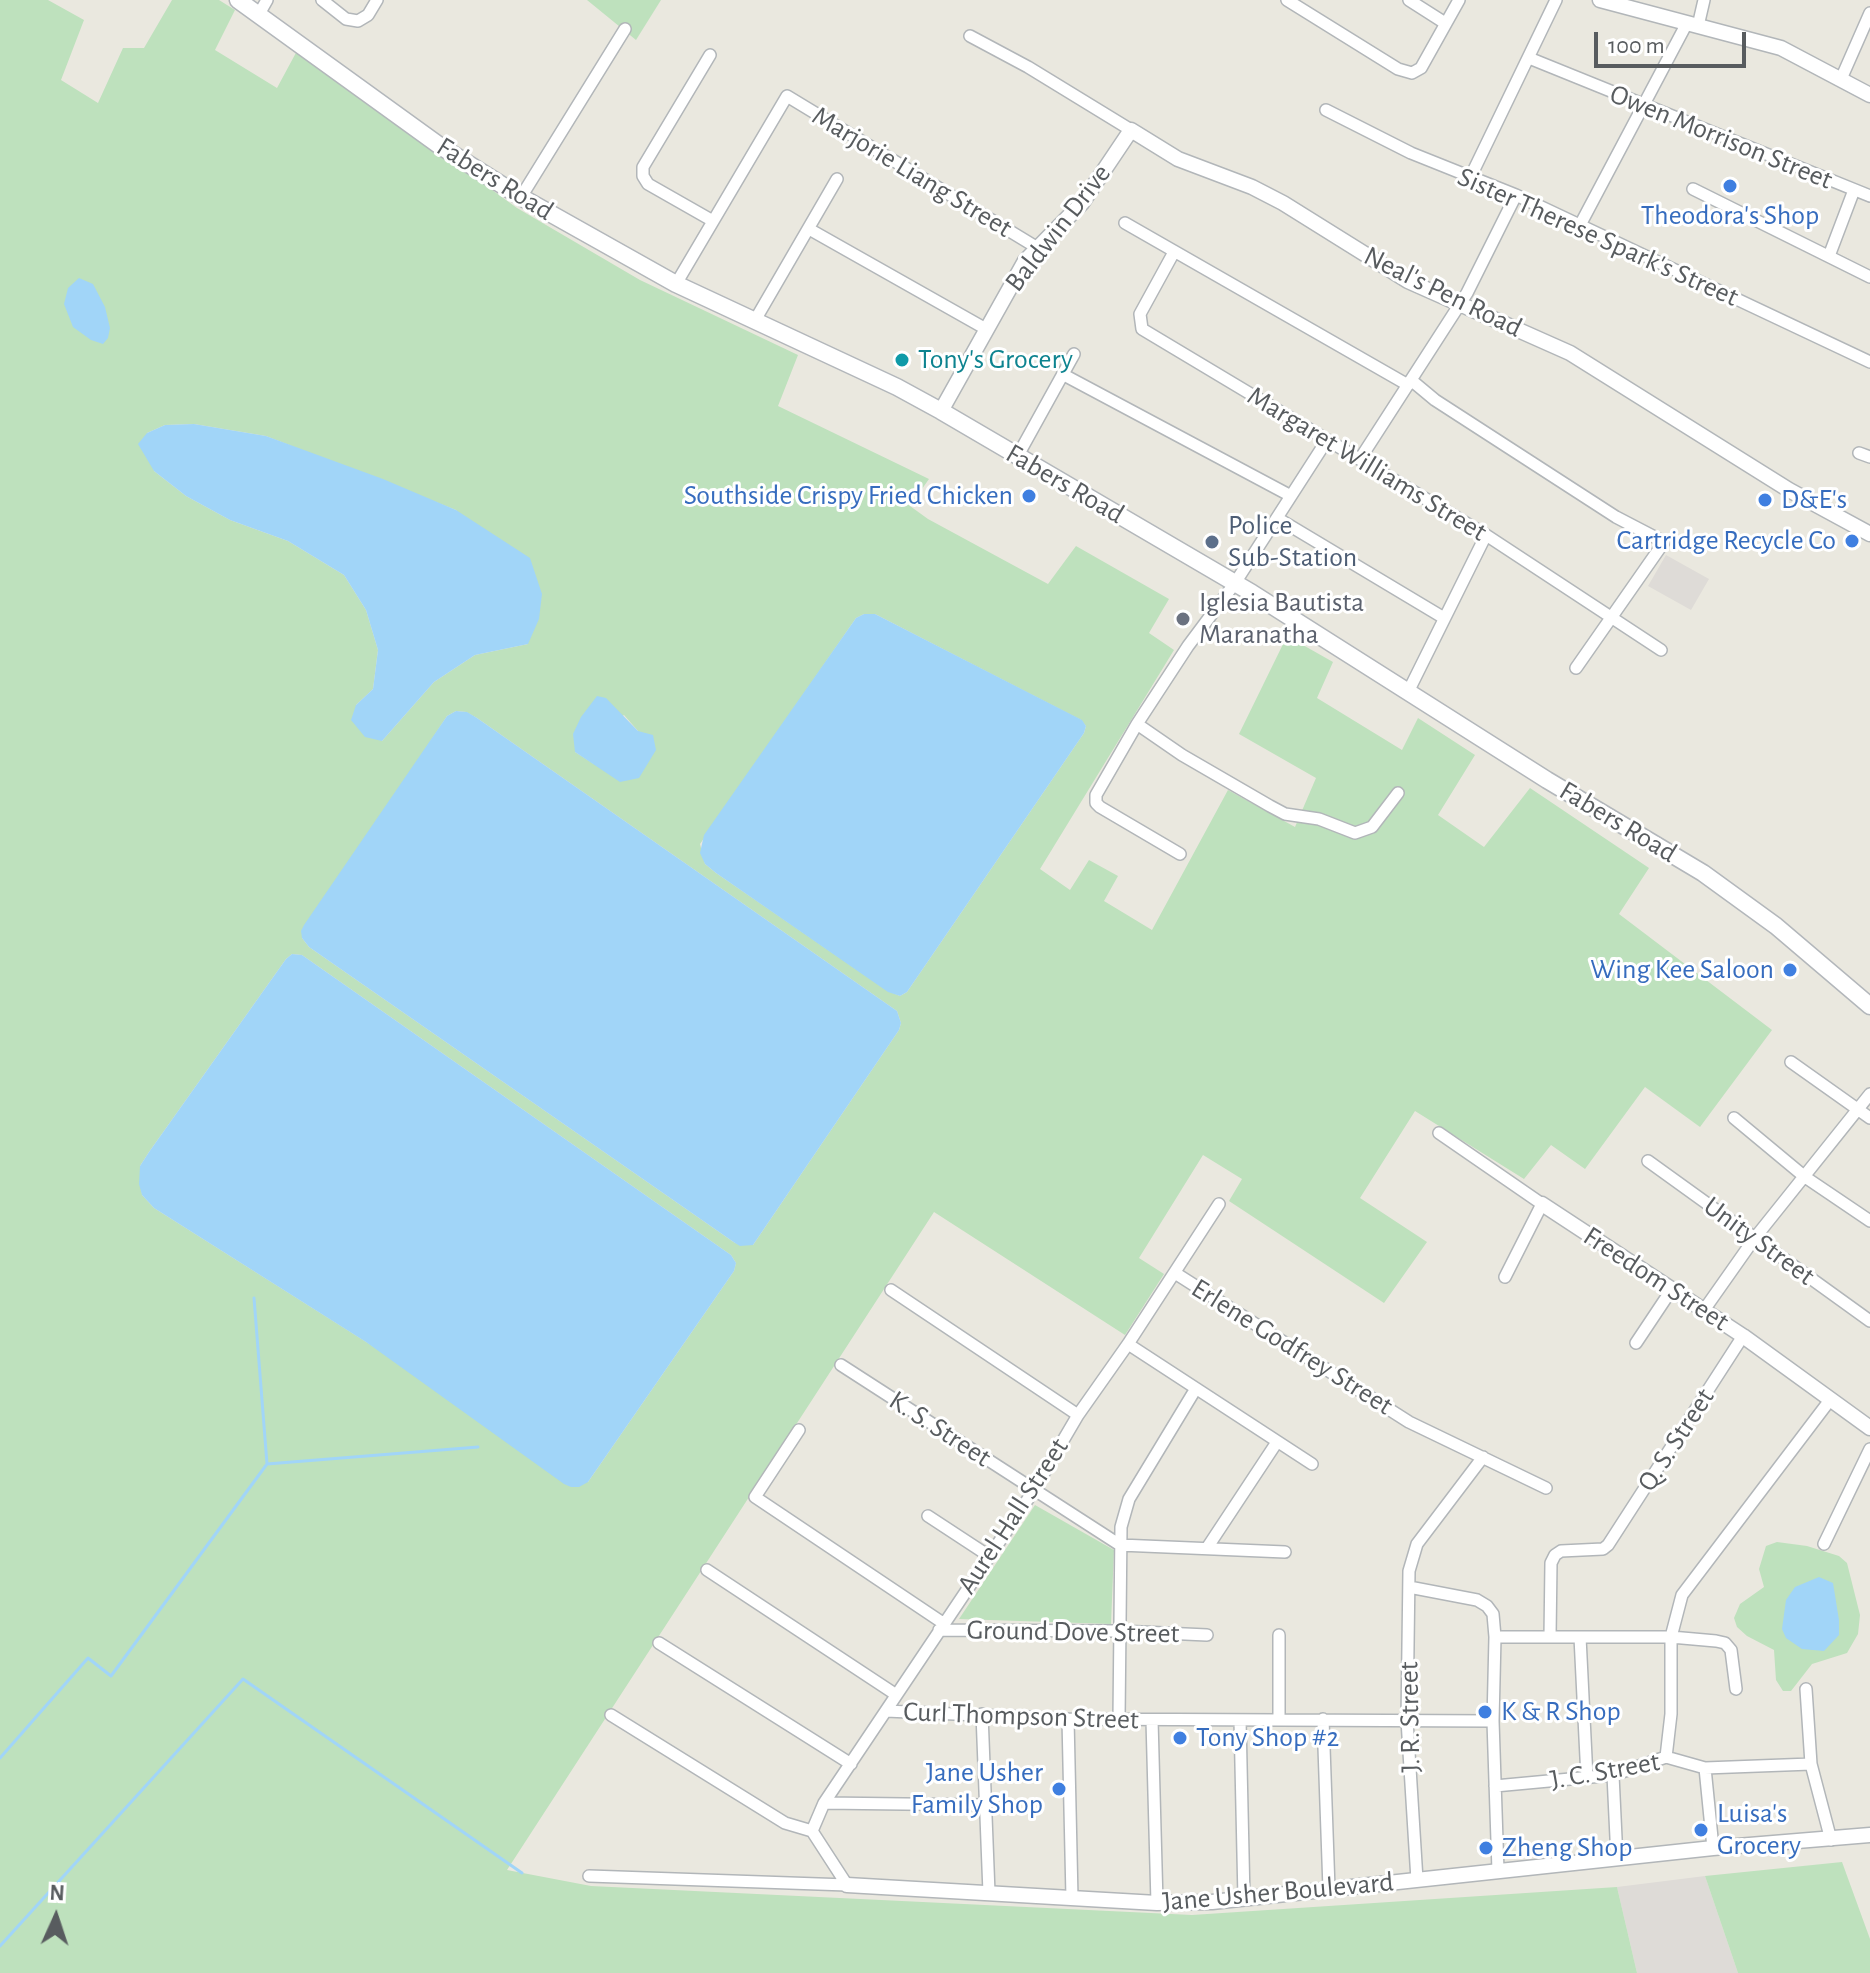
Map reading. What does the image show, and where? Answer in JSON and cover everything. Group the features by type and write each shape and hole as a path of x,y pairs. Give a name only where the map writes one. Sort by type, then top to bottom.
{"main road":[{"name":"Fabers Road","path":"238,0 263,7 440,146 521,197 676,284 897,387 1235,583 1741,898 1870,1006"}],"street":[{"path":"322,0 346,19 358,21 368,15 377,0"},
{"path":"1287,0 1398,69 1412,73 1421,68 1459,0"},
{"path":"1409,0 1445,23"},
{"path":"1470,178 1556,0"},
{"path":"1600,0 1781,48 1870,95"},
{"path":"1579,227 1704,0"},
{"path":"1841,79 1870,13"},
{"path":"521,197 625,29"},
{"name":"Neal's Pen Road","path":"970,36 1028,67 1178,159 1252,187 1283,203 1394,274 1570,353 1751,467 1870,534"},
{"path":"676,284 713,221 648,184 643,176 643,167 710,55"},
{"name":"Owen Morrison Street","path":"1529,58 1870,196"},
{"name":"Marjorie Liang Street","path":"713,221 787,96 1036,247"},
{"name":"Sister Therese Spark's Street","path":"1326,110 1411,153 1516,195 1870,362"},
{"name":"Baldwin Drive","path":"941,411 1025,261 1082,203 1131,130"},
{"path":"754,322 837,179"},
{"path":"1693,189 1870,277"},
{"path":"1829,256 1854,190"},
{"path":"1360,459 1460,304 1516,195"},
{"path":"1125,223 1410,382 1616,517 1664,542 1576,668"},
{"path":"809,229 986,329"},
{"name":"Margaret Williams Street","path":"1174,252 1140,314 1142,329 1486,535 1661,650"},
{"path":"1017,457 1074,354"},
{"path":"1064,375 1291,496"},
{"path":"1180,854 1096,803 1099,788 1188,646 1235,583 1327,440"},
{"path":"1277,518 1444,618"},
{"path":"1408,692 1486,535"},
{"path":"1137,724 1182,755 1277,810 1319,819 1355,833 1372,827 1398,793"},
{"path":"1791,1062 1870,1118"},
{"path":"1704,1310 1754,1239 1870,1094"},
{"path":"1734,1118 1805,1177 1870,1221"},
{"name":"Freedom Street","path":"1439,1133 1743,1336 1870,1428"},
{"name":"Unity Street","path":"1648,1161 1870,1321"},
{"name":"Aurel Hall Street","path":"812,1831 824,1803 1034,1490 1078,1415 1219,1204"},
{"path":"1505,1277 1542,1204"},
{"name":"Erlene Godfrey Street","path":"1175,1273 1409,1422 1546,1488"},
{"path":"1636,1343 1672,1289"},
{"path":"891,1290 1078,1415"},
{"name":"Q. S. Street","path":"1550,1637 1551,1563 1561,1551 1603,1549 1608,1545 1743,1336"},
{"path":"1128,1344 1312,1464"},
{"name":"K. S. Street","path":"841,1365 1120,1545"},
{"path":"1119,1719 1121,1527 1129,1499 1195,1390"},
{"path":"1666,1757 1671,1714 1671,1637 1682,1595 1830,1400"},
{"name":"Ground Dove Street","path":"799,1430 755,1497 941,1626 1207,1635"},
{"path":"1207,1548 1277,1442"},
{"path":"1824,1544 1870,1449"},
{"name":"J. R. Street","path":"1417,1880 1407,1720 1409,1587 1413,1555 1417,1544 1483,1457"},
{"path":"928,1516 989,1556"},
{"path":"1120,1545 1285,1552"},
{"path":"707,1570 895,1694"},
{"path":"1409,1587 1477,1600 1493,1614 1498,1871"},
{"path":"1279,1635 1279,1719"},
{"path":"1495,1637 1671,1637 1725,1643 1731,1650 1736,1689"},
{"path":"1580,1637 1587,1778"},
{"path":"659,1643 851,1764"},
{"path":"1806,1689 1811,1764 1831,1840"},
{"name":"Curl Thompson Street","path":"886,1711 1068,1719 1493,1721"},
{"path":"982,1714 989,1893"},
{"path":"611,1715 785,1823 812,1831 847,1885"},
{"path":"1068,1719 1072,1898"},
{"path":"1323,1719 1329,1889"},
{"path":"1152,1720 1157,1903"},
{"path":"1240,1720 1244,1899"},
{"name":"J. C. Street","path":"1495,1786 1613,1775 1666,1757 1705,1768 1811,1764"},
{"path":"1705,1768 1713,1848"},
{"path":"1613,1775 1617,1859"},
{"path":"824,1803 984,1805"},
{"name":"Jane Usher Boulevard","path":"589,1876 847,1885 1157,1903 1244,1899 1713,1848 1870,1835"}],"shaded area":[{"path":"1666,555 1709,579 1691,610 1648,586"},
{"path":"1705,1876 1738,1973 1637,1973 1617,1887"}],"green space":[{"path":"0,0 48,0 84,20 61,80 98,103 123,48 144,48 172,0 219,0 235,10 215,50 277,88 298,49 517,208 640,280 798,355 778,406 929,479 910,506 928,519 1048,584 1076,546 1169,599 1149,633 1174,650 1040,869 1070,890 1089,860 1118,876 1104,901 1152,930 1228,790 1295,827 1316,778 1239,734 1287,636 1333,662 1317,698 1402,750 1418,718 1475,755 1438,815 1484,847 1530,788 1649,868 1619,914 1772,1030 1700,1127 1645,1087 1585,1169 1551,1145 1524,1179 1415,1111 1360,1198 1427,1242 1384,1303 1229,1201 1242,1179 1203,1155 1139,1258 1164,1274 1125,1335 934,1212 507,1870 591,1886 1192,1915 1617,1887 1637,1973 0,1973","holes":["194,424 266,436 456,510 528,644 475,655 434,682 382,741 356,705 373,689 378,650 366,610 344,575 288,541 230,520 186,496 154,471 147,433 165,425","875,614 1081,720 1086,726 907,992 900,996 888,991 716,873 705,864 700,844 856,618","456,711 466,712 897,1011 901,1023 753,1245 735,1243 309,947 302,938 447,716","624,715 638,731 594,764 575,752","292,954 302,955 731,1255 736,1263 734,1271 588,1482 154,1208 142,1195 140,1166 286,959"]},
{"path":"587,0 661,0 636,40"},
{"path":"1035,1505 1114,1550 1111,1624 959,1619"},
{"path":"1777,1542 1807,1546 1839,1556 1847,1563 1860,1615 1858,1634 1847,1653 1812,1664 1791,1691 1783,1691 1776,1680 1774,1650 1747,1636 1737,1627 1734,1618 1740,1604 1764,1587 1759,1569 1766,1546"},
{"path":"1842,1862 1870,1939 1870,1973 1738,1973 1705,1876"}],"water":[{"path":"79,278 93,284 105,307 110,328 103,344 91,340 73,327 64,304 68,288"},
{"path":"194,424 266,436 383,479 456,510 530,558 542,594 539,619 528,644 475,655 434,682 382,741 365,737 351,720 356,705 373,689 378,650 366,610 344,575 288,541 230,520 186,496 154,471 138,444 147,433 165,425"},
{"path":"875,614 1082,720 1086,726 907,992 900,996 888,992 716,873 705,864 700,853 704,835 856,618"},
{"path":"597,696 606,698 638,731 653,735 656,750 639,778 620,782 575,752 573,734"},
{"path":"456,711 467,712 477,718 897,1011 901,1023 899,1030 753,1245 740,1246 735,1243 309,947 302,938 304,925 447,716"},
{"path":"292,954 302,955 731,1255 736,1263 734,1271 588,1482 579,1487 564,1484 366,1342 154,1208 142,1195 140,1166"},
{"path":"1819,1577 1833,1583 1839,1620 1839,1635 1824,1651 1802,1649 1786,1638 1782,1629 1786,1600 1795,1587"}],"waterway":[{"path":"0,1758 88,1658 111,1676 267,1464 254,1298"},
{"path":"267,1464 478,1447"},
{"path":"0,1946 243,1679 522,1873"}],"place":[{"name":"Theodora's Shop","path":"1730,186"},
{"name":"Tony's Grocery","path":"902,360"},
{"name":"Southside Crispy Fried Chicken","path":"1029,496"},
{"name":"D&E's","path":"1765,500"},
{"name":"Cartridge Recycle Co","path":"1852,541"},
{"name":"Police Sub-Station","path":"1212,542"},
{"name":"Iglesia Bautista Maranatha","path":"1183,619"},
{"name":"Wing Kee Saloon","path":"1790,970"},
{"name":"K & R Shop","path":"1485,1712"},
{"name":"Tony Shop #2","path":"1180,1738"},
{"name":"Jane Usher Family Shop","path":"1059,1789"},
{"name":"Luisa's Grocery","path":"1701,1830"},
{"name":"Zheng Shop","path":"1486,1848"}]}
